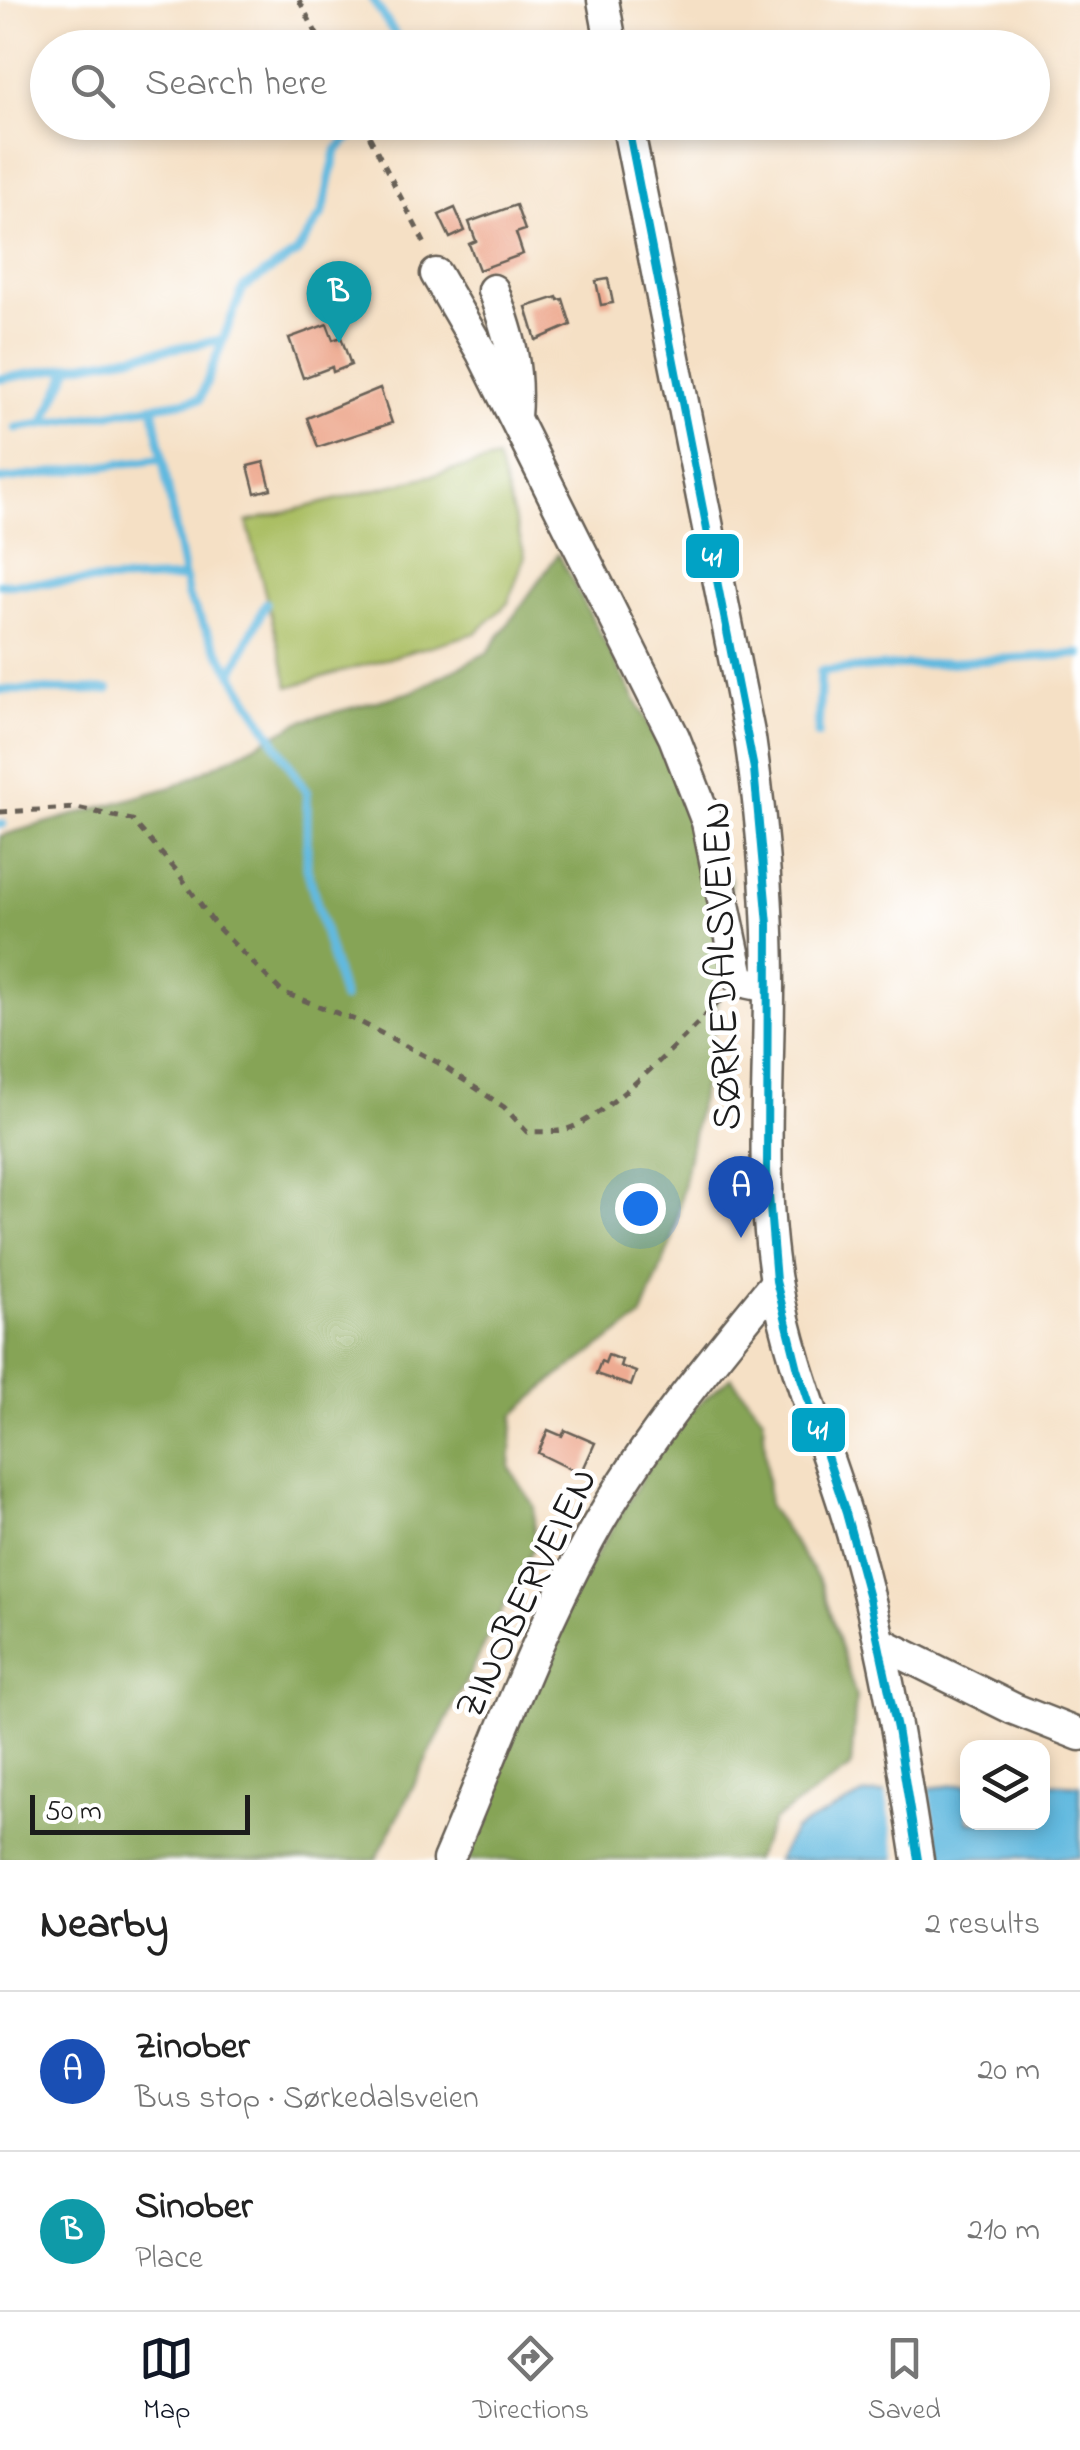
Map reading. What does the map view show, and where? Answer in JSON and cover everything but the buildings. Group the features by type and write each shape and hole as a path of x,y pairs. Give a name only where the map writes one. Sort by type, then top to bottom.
{"street":[{"path":"603,0 609,30"},
{"name":"SØRKEDALSVEIEN","path":"631,140 750,738 766,869 755,984 768,1220 776,1282 796,1360 846,1511 881,1643 918,1860"},
{"path":"436,274 465,321 652,689 694,786 755,984"},
{"path":"493,290 513,344 518,379 515,420"},
{"name":"ZINOBERVEIEN","path":"448,1860 526,1674 588,1542 630,1472 713,1357 776,1282"},
{"path":"881,1643 1014,1709 1080,1735"}],"path":[{"path":"299,0 315,30"},
{"path":"371,140 436,274"},
{"path":"0,812 77,808 132,820 176,870 214,925 282,992 358,1021 437,1062 504,1107 528,1132 567,1129 592,1116 755,984"}],"green space":[{"path":"497,459 525,556 508,603 476,633 289,687 247,522"},
{"path":"558,554 731,879 715,1023 673,1238 641,1318 557,1377 514,1415 510,1468 534,1506 534,1547 376,1860 0,1860 0,836 175,786 302,721 411,692 488,652"},
{"path":"731,1377 763,1417 769,1506 821,1583 856,1697 851,1768 774,1820 754,1860 460,1860 547,1637 674,1424"}],"water":[{"path":"1050,1783 1080,1785 1080,1857 777,1860 794,1830 863,1795 960,1785 960,1830 1050,1830"}],"pier":[{"path":"928,1783 941,1860 897,1860 885,1788"}],"waterway":[{"path":"373,0 392,30"},
{"path":"16,428 200,399 243,288 297,253 323,212 336,151 347,140"},
{"path":"0,379 221,340"},
{"path":"43,424 71,366"},
{"path":"153,406 188,597 307,793 307,868 343,999"},
{"path":"0,480 163,458"},
{"path":"0,584 185,578"},
{"path":"232,674 266,603"},
{"path":"818,734 821,671 1080,654"},
{"path":"0,690 108,690"}],"transit line":[{"name":"41","path":"631,140 754,769 768,924 767,1171 776,1281 798,1369 846,1513 869,1598 897,1729 918,1860"}],"place":[{"name":"Sinober","path":"339,343"},
{"name":"Zinober","path":"741,1238"}]}
